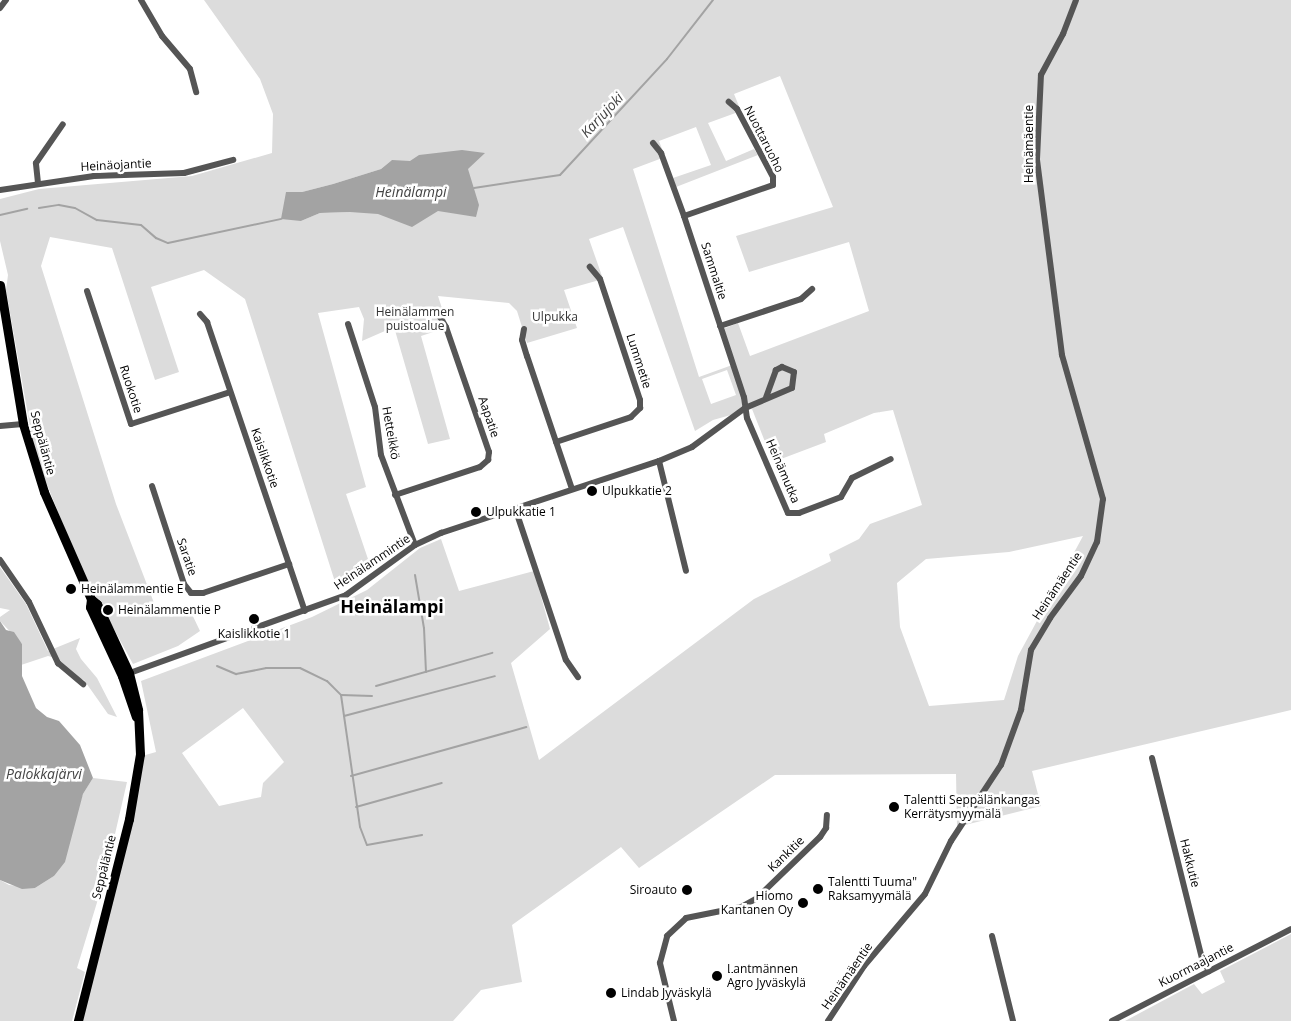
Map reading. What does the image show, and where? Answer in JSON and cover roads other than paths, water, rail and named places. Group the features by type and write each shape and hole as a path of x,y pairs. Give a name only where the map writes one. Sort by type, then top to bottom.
{"main road":[{"name":"Seppäläntie","path":"0,284 24,424 44,492 91,599 97,604 138,710 136,717 140,754 129,819 78,1021"}],"street":[{"path":"0,8 6,0"},
{"path":"140,0 162,36 190,69 196,92"},
{"name":"Heinämäentie","path":"828,1021 864,966 926,894 951,841 1001,764 1021,710 1031,650 1084,570 1098,536 1103,499 1062,354 1038,167 1041,74 1063,34 1076,0"},
{"name":"Nuottaruoho","path":"684,216 773,185 773,177 738,109 729,102"},
{"path":"38,183 36,163 63,124"},
{"name":"Sammaltie","path":"653,143 661,154 684,216 744,397 745,408"},
{"name":"Heinäojantie","path":"0,190 94,176 184,173 233,160"},
{"name":"Lummetie","path":"556,442 631,417 640,408 640,400 600,279 590,267"},
{"path":"720,326 801,299 812,289"},
{"name":"Ruokotie","path":"87,291 131,424 230,392"},
{"name":"Kaislikkotie","path":"200,314 208,322 305,611"},
{"name":"Aapatie","path":"395,495 480,467 488,460 489,452 483,434 446,326 440,317"},
{"name":"Hetteikkö","path":"348,324 375,407 381,455 415,545"},
{"path":"524,329 522,340 572,489"},
{"name":"Heinälammintie","path":"125,675 346,596 415,545 515,508 659,461 692,447 745,408 766,397 792,388 794,372 782,367 776,370 766,397"},
{"name":"Heinämutka","path":"745,408 788,513 798,513 841,497 852,478 891,459"},
{"path":"0,426 24,424"},
{"path":"659,461 686,571"},
{"name":"Saratie","path":"152,486 184,584 191,593 203,593 289,564"},
{"path":"515,508 566,660 578,677"},
{"path":"0,560 29,602 58,664 83,684"},
{"name":"Hakkutie","path":"1152,758 1202,959 1209,972"},
{"name":"Kankitie","path":"674,1021 660,963 667,936 686,918 741,907 757,898 820,837 826,828 827,815"},
{"name":"Kuormaajantie","path":"1112,1021 1291,929"},
{"path":"992,936 1013,1021"}],"water":[{"name":"Heinälampi","path":"462,150 485,153 468,169 479,205 476,217 438,211 412,227 378,214 350,212 320,213 301,221 281,219 286,192 302,192 333,184 381,169 392,160 410,161 419,155"},
{"name":"Palokkajärvi","path":"0,621 6,630 14,632 22,644 22,676 36,708 47,717 59,721 80,745 93,778 83,794 65,862 54,876 35,888 22,889 0,880"}],"waterway":[{"name":"Karjujoki","path":"474,188 560,175 667,59 713,0"},
{"path":"39,208 59,205 75,208 97,220 141,225 156,238 168,243 281,219"},
{"path":"0,215 27,209"},
{"path":"415,575 424,628 426,672"},
{"path":"376,686 492,653"},
{"path":"217,666 236,674 266,668 300,668 327,681 341,695 360,827 367,845 422,835"},
{"path":"344,716 495,676"},
{"path":"341,695 372,696"},
{"path":"351,776 526,727"},
{"path":"356,807 442,783"}],"place":[{"name":"Ulpukkatie 2","path":"592,491"},
{"name":"Ulpukkatie 1","path":"476,512"},
{"name":"Heinälammentie E","path":"71,589"},
{"name":"Heinälammentie P","path":"108,610"},
{"name":"Kaislikkotie 1","path":"254,619"},
{"name":"Talentti Seppälänkangas Kerrätysmyymälä","path":"894,807"},
{"name":"Talentti Tuuma\" Raksamyymälä","path":"818,889"},
{"name":"Siroauto","path":"687,890"},
{"name":"Hiomo Kantanen Oy","path":"803,903"},
{"name":"Lantmännen Agro Jyväskylä","path":"717,976"},
{"name":"Lindab Jyväskylä","path":"611,993"}],"district":[{"name":"Heinälampi","path":"392,606"}],"park label":[{"name":"Ulpukka","path":"555,317"},
{"name":"Heinälammen puistoalue","path":"415,319"}]}
